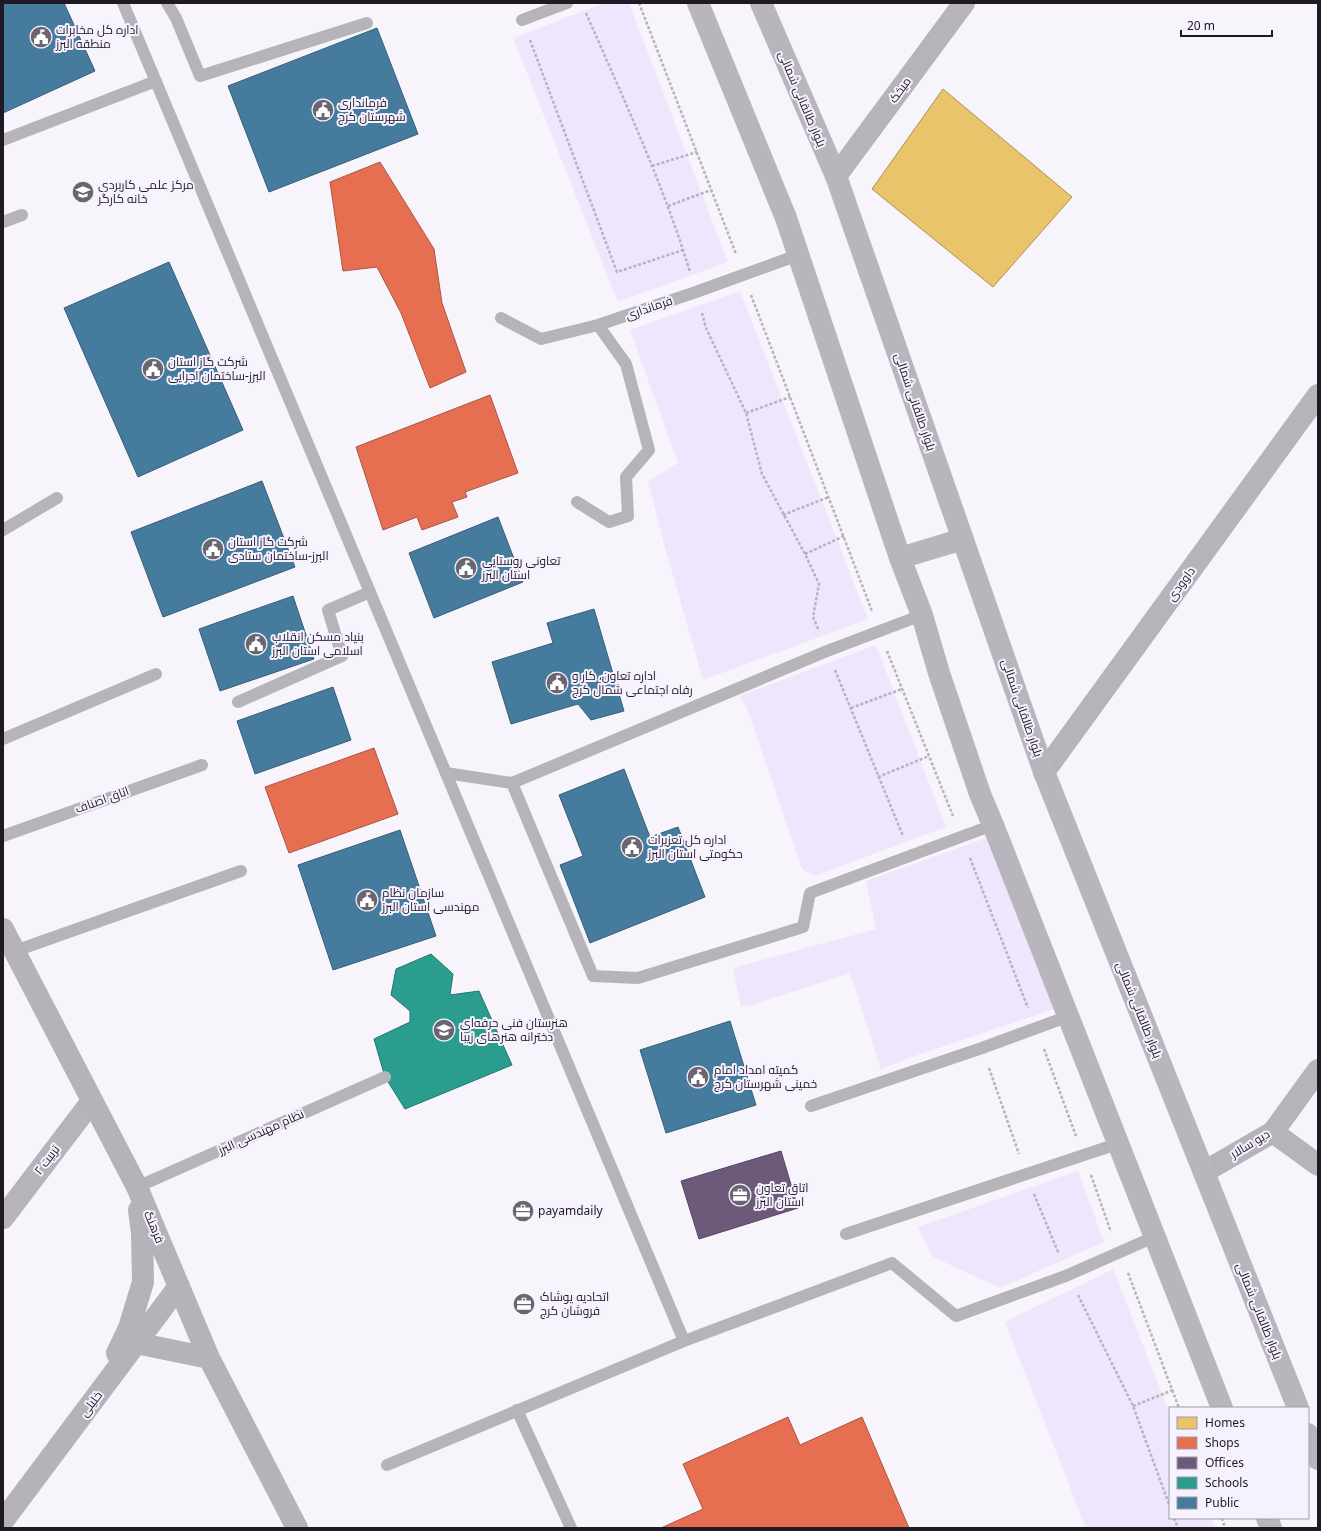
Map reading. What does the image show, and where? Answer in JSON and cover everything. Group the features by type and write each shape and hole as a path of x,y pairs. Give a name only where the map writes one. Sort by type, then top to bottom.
{"main road":[{"path":"698,3 783,211 900,558 922,615 977,787 1069,1016 1117,1144 1222,1407"},
{"name":"بلوار طالقانی شمالی","path":"761,3 836,176 1044,772 1298,1407"},
{"path":"900,558 963,539"},
{"name":"فرهنگ","path":"3,929 137,1187 209,1358 297,1528"},
{"path":"89,1407 129,1328 144,1282 142,1233 137,1187"},
{"name":"خلیلی","path":"3,1521 179,1286"},
{"path":"136,1343 209,1358"},
{"path":"1309,1436 1318,1459"}],"street":[{"name":"میخک","path":"836,176 964,3"},
{"name":"داوودی","path":"1044,772 1318,395"},
{"name":"دیو سالار","path":"1204,1172 1273,1132 1318,1070"},
{"name":"تربیت ۲","path":"3,1218 92,1102"},
{"path":"1273,1132 1318,1165"}],"lane":[{"path":"123,3 684,1341"},
{"path":"167,3 176,18 200,76 367,23"},
{"path":"522,20 567,3"},
{"path":"3,140 156,81"},
{"path":"3,222 22,215"},
{"name":"فرمانداری","path":"501,318 541,339 598,325 696,292 798,255"},
{"path":"577,502 609,522 628,516 626,477 649,450 626,364 598,325"},
{"path":"3,530 57,498"},
{"path":"238,702 342,656 328,610 370,592"},
{"path":"446,773 512,783 827,650 922,615"},
{"path":"3,739 156,674"},
{"name":"اتاق اصناف","path":"3,836 202,764"},
{"path":"512,783 593,976 638,978 803,927 810,893 993,825"},
{"path":"15,951 240,871"},
{"path":"811,1106 982,1048 1069,1016"},
{"name":"نظام مهندسی البرز","path":"137,1187 385,1077"},
{"path":"846,1234 1117,1144"},
{"path":"387,1465 684,1341 892,1263 956,1316 1068,1275 1154,1237"},
{"path":"517,1410 571,1528"}],"path":[{"path":"639,3 738,260"},
{"path":"585,10 668,206 683,250 706,328 746,413 762,474 819,584 813,617 911,855"},
{"path":"522,20 617,272 683,250"},
{"path":"652,166 697,152"},
{"path":"668,206 711,190"},
{"path":"750,293 873,612"},
{"path":"746,413 790,397"},
{"path":"783,515 829,497"},
{"path":"804,554 844,536"},
{"path":"886,648 954,821"},
{"path":"851,708 902,689"},
{"path":"878,777 929,756"},
{"path":"970,857 1030,1012"},
{"path":"1043,1048 1079,1143"},
{"path":"1090,1172 1113,1240"},
{"path":"1126,1269 1179,1407"},
{"path":"1133,1406 1172,1390"}],"shaded area":[{"path":"604,3 629,3 728,262 618,302 513,38"},
{"path":"740,291 868,619 703,680 664,544 648,481 678,463 630,330"},
{"path":"876,645 946,827 814,876 802,869 747,708 739,696"},
{"path":"986,838 1054,1009 903,1060 881,1069 850,973 755,1004 741,1007 733,968 876,929 866,881"},
{"path":"1078,1171 1104,1242 1000,1288 933,1257 918,1227"},
{"path":"1113,1269 1169,1411 1169,1519 1211,1519 1215,1528 1086,1528 1005,1322"}],"building: Homes":[{"path":"943,89 1072,197 993,287 872,189"}],"building: Shops":[{"path":"380,162 434,249 442,303 466,372 430,388 401,313 377,267 343,271 330,182"},
{"path":"490,395 518,473 465,492 467,497 452,502 458,517 422,530 417,517 383,530 356,447"},
{"path":"374,748 398,814 289,853 265,787"},
{"path":"788,1417 800,1445 862,1417 909,1528 661,1528 703,1509 683,1464"}],"building: Offices":[{"name":"اتاق تعاون استان البرز","path":"781,1151 798,1208 699,1239 681,1181"}],"building: Schools":[{"name":"هنرستان فنی حرفه‌ای دخترانه هنرهای زیبا","path":"431,954 453,974 450,995 479,991 512,1065 405,1109 385,1077 374,1039 410,1022 410,1011 391,995 396,969"}],"building: Public":[{"name":"اداره کل مخابرات منطقه البرز","path":"3,3 64,3 95,71 3,113"},
{"name":"فرمانداری شهرستان کرج","path":"377,28 418,134 269,192 228,86"},
{"name":"شرکت گاز استان البرز-ساختمان اجرایی","path":"169,262 243,430 138,477 64,308"},
{"name":"شرکت گاز استان البرز-ساختمان ستادی","path":"262,481 295,567 163,617 131,532"},
{"name":"تعاونی روستایی استان البرز","path":"498,517 523,582 434,618 409,553"},
{"name":"بنیاد مسکن انقلاب اسلامی استان البرز","path":"293,596 314,659 220,691 199,629"},
{"name":"اداره تعاون، کار و رفاه اجتماعی شمال کرج","path":"594,609 624,711 591,720 578,704 511,724 492,662 553,643 547,623"},
{"path":"333,687 351,740 255,774 237,721"},
{"name":"اداره کل تعزیرات حکومتی استان البرز","path":"624,769 650,837 678,827 705,897 590,943 560,865 583,856 559,795"},
{"name":"سازمان نظام مهندسی استان البرز","path":"400,830 436,936 333,970 298,865"},
{"name":"کمیته امداد امام خمینی شهرستان کرج","path":"730,1021 756,1105 666,1133 640,1050"}],"place":[{"name":"اداره کل مخابرات منطقه البرز","path":"41,37"},
{"name":"فرمانداری شهرستان کرج","path":"323,110"},
{"name":"مرکز علمی کاربردی خانه کارگر","path":"83,192"},
{"name":"شرکت گاز استان البرز-ساختمان اجرایی","path":"153,369"},
{"name":"شرکت گاز استان البرز-ساختمان ستادی","path":"213,549"},
{"name":"تعاونی روستایی استان البرز","path":"466,568"},
{"name":"بنیاد مسکن انقلاب اسلامی استان البرز","path":"256,644"},
{"name":"اداره تعاون، کار و رفاه اجتماعی شمال کرج","path":"557,683"},
{"name":"اداره کل تعزیرات حکومتی استان البرز","path":"632,847"},
{"name":"سازمان نظام مهندسی استان البرز","path":"367,900"},
{"name":"هنرستان فنی حرفه‌ای دخترانه هنرهای زیبا","path":"444,1030"},
{"name":"کمیته امداد امام خمینی شهرستان کرج","path":"698,1077"},
{"name":"اتاق تعاون استان البرز","path":"740,1195"},
{"name":"payamdaily","path":"523,1211"},
{"name":"اتحادیه پوشاک فروشان کرج","path":"524,1304"}]}
